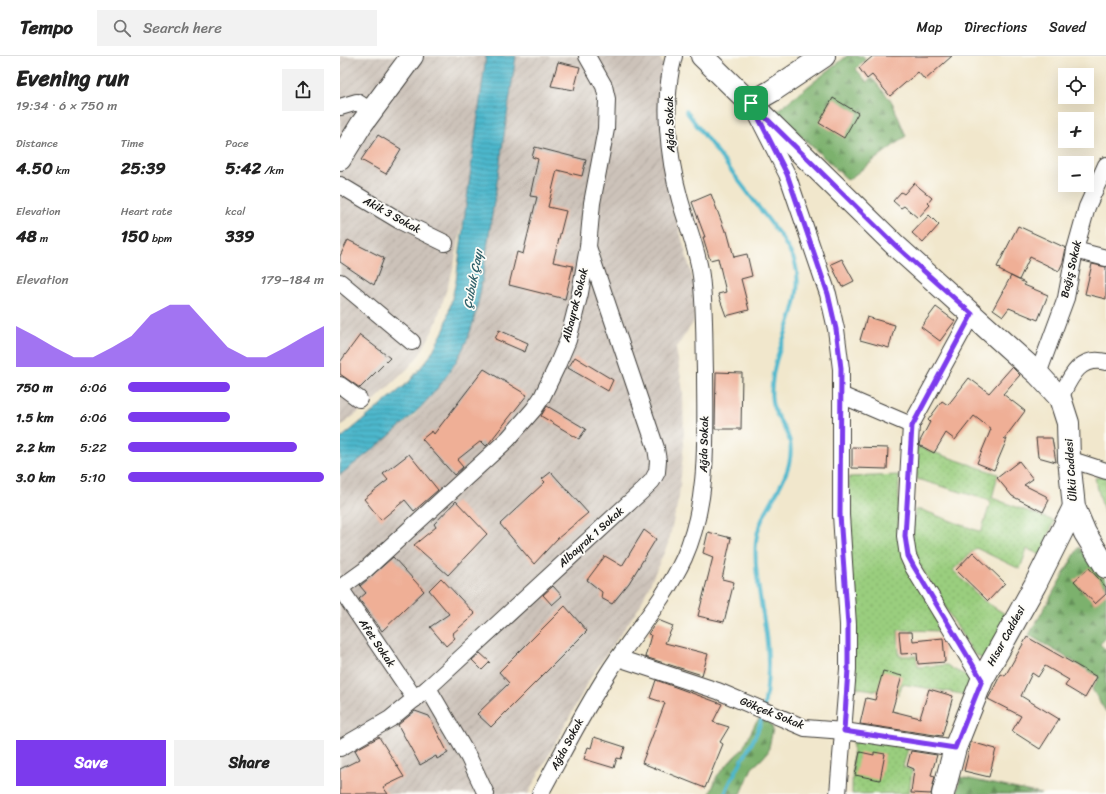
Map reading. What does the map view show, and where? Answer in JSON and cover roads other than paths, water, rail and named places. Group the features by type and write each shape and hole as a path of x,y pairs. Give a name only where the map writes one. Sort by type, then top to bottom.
{"street":[{"path":"340,159 371,111 412,56"},
{"name":"Albayrak Sokak","path":"340,588 365,570 466,479 508,439 534,409 542,397 568,340 580,293 588,247 592,204 606,129 608,112 604,86 587,56"},
{"name":"Ağda Sokak","path":"540,794 591,700 618,658 659,600 684,557 699,509 706,453 702,277 699,262 679,197 670,148 669,81 674,56"},
{"name":"Ülkü Caddesi","path":"702,56 897,247 1038,374 1060,398 1068,423 1069,459 1074,507 1085,533 1106,567"},
{"path":"824,56 772,91 751,103 787,174 828,294 839,347 841,395 840,515 848,625 848,669 838,794"},
{"path":"340,107 357,102 371,111"},
{"name":"Bağış Sokak","path":"1038,374 1066,298 1075,250 1087,208 1106,165"},
{"name":"Akik 3 Sokak","path":"340,185 400,221 446,243"},
{"name":"Albayrak 1 Sokak","path":"340,748 390,719 428,688 642,491 657,472 658,461 651,430 588,247"},
{"path":"1075,250 1106,258"},
{"path":"340,282 412,342"},
{"path":"972,314 912,426 905,536 908,556 982,680"},
{"path":"1060,398 1073,372 1082,364 1092,360 1106,362"},
{"path":"340,385 359,399"},
{"path":"841,395 912,426"},
{"path":"1069,459 1106,471"},
{"name":"Hisar Caddesi","path":"943,794 955,748 982,680 1035,585 1074,507"},
{"name":"Afet Sokak","path":"340,588 415,699"},
{"name":"Gökçek Sokak","path":"618,658 752,705 805,728 844,731 955,748"},
{"path":"428,688 469,758 486,794"}],"water":[{"name":"Çubuk Çayı","path":"486,56 516,56 481,288 476,313 468,338 457,360 444,380 429,398 396,430 340,475 340,439 409,382 430,356 445,328 456,281"}],"waterway":[{"path":"686,111 782,238 795,262 798,278 794,309 778,354 771,390 773,406 790,442 788,468 764,516 756,541 755,554 757,580 768,651 767,683 764,707"},
{"path":"725,794 756,734 763,713"}]}
